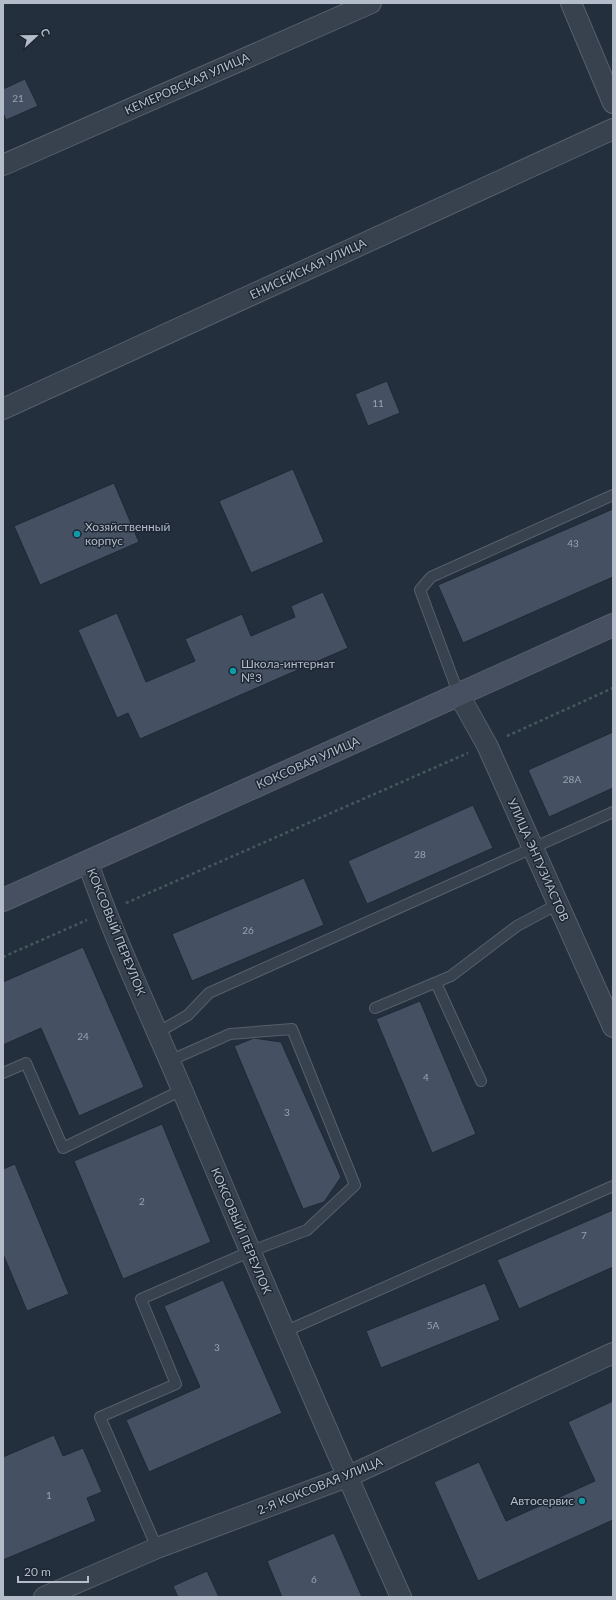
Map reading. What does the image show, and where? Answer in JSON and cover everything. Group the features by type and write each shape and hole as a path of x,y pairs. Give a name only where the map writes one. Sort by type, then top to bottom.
{"main road":[{"name":"КОКСОВАЯ УЛИЦА","path":"3,900 88,863 613,625"}],"street":[{"name":"КЕМЕРОВСКАЯ УЛИЦА","path":"3,164 371,3"},
{"path":"571,3 613,103"},
{"name":"ЕНИСЕЙСКАЯ УЛИЦА","path":"3,410 613,129"},
{"name":"УЛИЦА ЭНТУЗИАСТОВ","path":"459,695 487,745 613,1027"},
{"name":"КОКСОВЫЙ ПЕРЕУЛОК","path":"88,863 105,912 182,1090 249,1252 401,1597"},
{"name":"2-Я КОКСОВАЯ УЛИЦА","path":"44,1597 157,1548 347,1477 613,1353"}],"lane":[{"path":"459,695 420,590 431,577 613,495"},
{"path":"157,1033 188,1015 209,992 613,812"},
{"path":"376,1008 451,976 517,926 558,904"},
{"path":"436,983 481,1081"},
{"path":"157,1548 100,1417 176,1384 141,1299 249,1252 306,1230 355,1185 292,1029 230,1034 169,1061"},
{"path":"3,1073 26,1064 63,1148 182,1090"},
{"path":"284,1332 613,1186"}],"path":[{"path":"3,957 487,745 613,688"}],"building":[{"path":"25,79 38,106 6,120 3,113 3,89"},
{"path":"387,381 400,413 368,426 355,394"},
{"path":"293,469 324,542 251,573 219,501"},
{"name":"Хозяйственный корпус","path":"114,483 139,542 40,585 14,526"},
{"path":"613,509 613,577 463,643 438,585"},
{"name":"Школа-интернат №3","path":"323,592 348,648 140,739 128,713 117,718 78,630 117,613 146,682 195,661 185,639 242,614 251,636 295,617 291,606"},
{"path":"613,732 613,788 549,817 528,770"},
{"path":"473,805 493,848 367,904 348,861"},
{"path":"304,878 324,925 192,981 172,934"},
{"path":"83,947 144,1087 79,1116 41,1028 3,1045 3,982"},
{"path":"420,1001 476,1134 432,1153 376,1019"},
{"path":"254,1038 281,1042 341,1177 324,1202 303,1209 234,1046"},
{"path":"162,1124 211,1242 123,1279 74,1161"},
{"path":"15,1164 69,1294 27,1311 3,1254 3,1169"},
{"path":"613,1210 613,1267 519,1309 497,1260"},
{"path":"223,1280 282,1413 149,1472 126,1420 200,1387 164,1306"},
{"path":"485,1283 500,1320 381,1368 366,1331"},
{"name":"Автосервис","path":"613,1401 613,1520 478,1581 434,1482 479,1462 506,1521 595,1481 568,1422"},
{"path":"54,1435 63,1456 83,1448 102,1492 87,1498 96,1521 3,1560 3,1457"},
{"path":"334,1533 362,1597 282,1597 267,1561"},
{"path":"207,1571 219,1597 178,1597 173,1586"}],"place":[{"name":"Хозяйственный корпус","path":"77,534"},
{"name":"Школа-интернат №3","path":"233,671"},
{"name":"Автосервис","path":"582,1501"}]}
